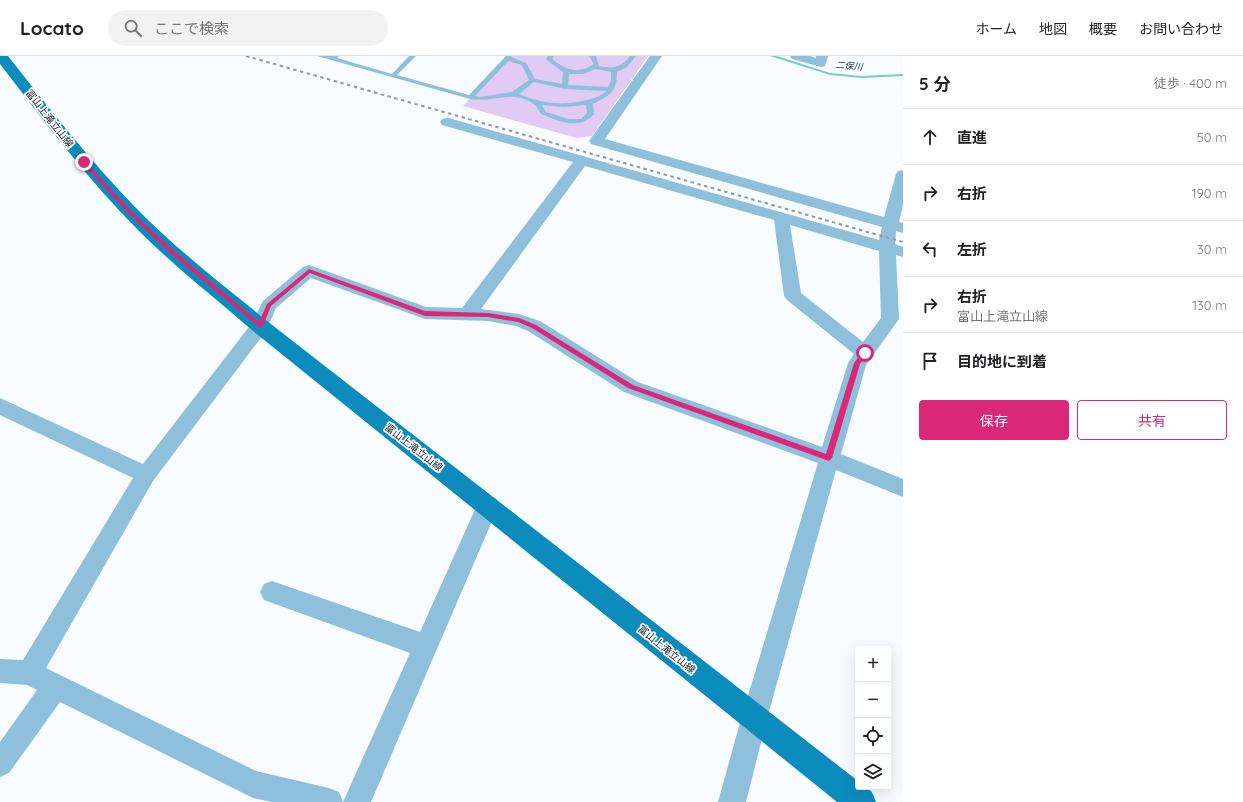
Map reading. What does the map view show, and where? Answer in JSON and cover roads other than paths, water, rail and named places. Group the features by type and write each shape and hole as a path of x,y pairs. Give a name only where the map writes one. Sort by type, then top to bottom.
{"main road":[{"name":"富山上滝立山線","path":"1,56 84,162 131,213 171,251 260,326 488,505 754,719 861,802"}],"street":[{"path":"656,56 596,142 897,227"},
{"path":"796,56 821,63 822,56"},
{"path":"447,122 895,250"},
{"path":"468,314 582,160"},
{"path":"732,802 754,719 857,363 890,319 895,250 887,237 897,227 903,174"},
{"path":"781,217 793,296 865,353"},
{"path":"28,673 146,475 260,326 269,305 309,271 425,314 468,314 519,320 534,326 630,386 829,458 903,488"},
{"path":"0,406 146,475"},
{"path":"357,802 488,505"},
{"path":"272,592 425,646"},
{"path":"0,670 28,673 253,784 329,802"},
{"path":"0,764 55,686"}],"lane":[{"path":"320,56 334,58 393,76 480,99 514,94 537,102 563,104 589,103 609,93 614,81 614,71"},
{"path":"393,76 413,56"},
{"path":"551,56 549,59 559,69 572,74 590,70 595,67 614,71 626,66 631,59 622,56"},
{"path":"592,56 594,57 597,65 595,67"},
{"path":"470,97 508,57 524,64 533,80 565,87 611,89"},
{"path":"565,87 566,71"},
{"path":"514,94 533,80"},
{"path":"537,102 543,113 567,121 583,121 591,114 589,103"}],"waterway":[{"name":"二保川","path":"772,56 830,74 862,77 903,75"}],"railway":[{"path":"246,56 903,242"}]}
